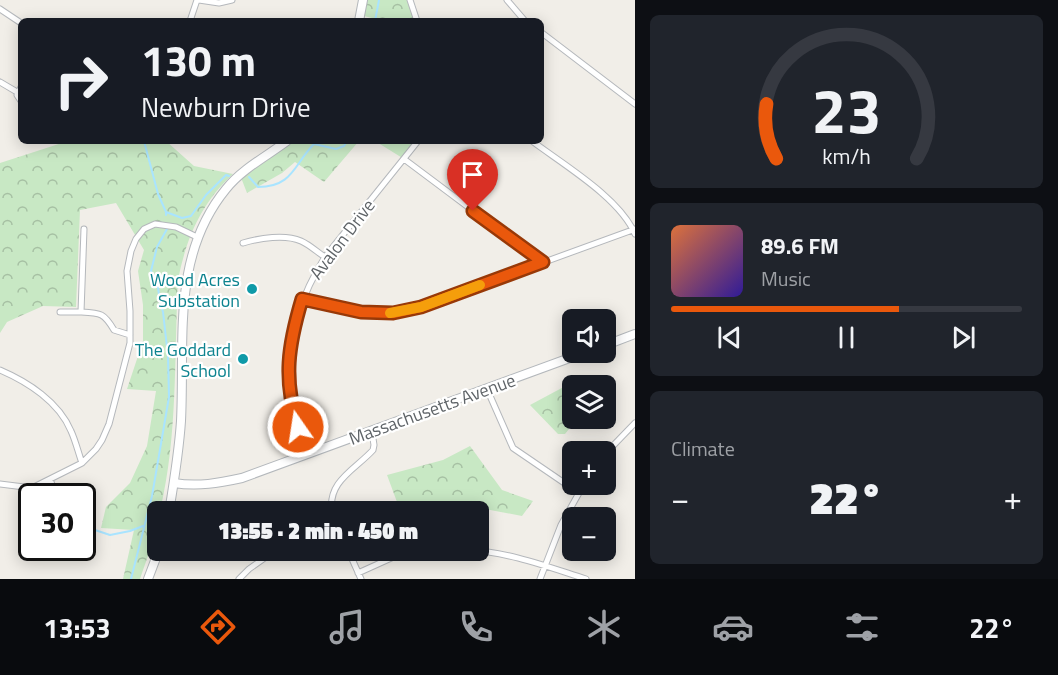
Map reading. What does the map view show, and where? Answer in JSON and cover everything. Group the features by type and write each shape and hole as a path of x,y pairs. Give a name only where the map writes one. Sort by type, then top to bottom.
{"main road":[{"path":"360,18 363,0"},
{"path":"171,501 181,422 185,286 189,260 207,214 228,186 283,144"},
{"path":"616,341 635,334"},
{"name":"Massachusetts Avenue","path":"174,483 190,486 212,485 242,478 562,361"},
{"path":"148,579 155,561"}],"street":[{"path":"191,18 198,0 219,3 232,0"},
{"path":"410,0 416,18"},
{"path":"507,0 522,18"},
{"path":"0,9 18,21"},
{"path":"544,35 635,104"},
{"path":"0,82 18,89"},
{"name":"Avalon Drive","path":"306,454 292,408 288,372 292,334 302,299 325,257 416,144"},
{"path":"302,299 361,312 393,313 421,307 634,231 625,214 612,201 536,144"},
{"path":"404,159 543,262"},
{"path":"0,484 32,488 82,463 96,449 106,431 127,360 130,310 127,271 136,239 144,229 155,224 176,227 197,237"},
{"path":"81,312 84,229"},
{"path":"243,243 274,238 296,239 325,257"},
{"path":"60,312 102,315 110,321 114,330 130,335"},
{"path":"0,369 25,383 49,401 70,429 82,463"},
{"path":"487,389 513,448 562,481"},
{"path":"616,443 635,423"},
{"path":"331,501 334,489 341,478 373,450 372,432"},
{"path":"50,479 52,483"},
{"path":"540,579 561,525 578,495"},
{"path":"489,552 512,556 586,579"},
{"path":"239,579 260,561"},
{"path":"353,561 359,576 388,561"}],"green space":[{"path":"364,0 410,0 416,18 372,18 360,15"},
{"path":"59,144 169,144 194,166 233,174 212,197 196,222 181,265 178,280 170,454 162,501 147,501 147,558 140,579 123,579 134,530 101,528 106,507 130,483 147,446 156,391 127,389 143,341 143,305 138,271 144,250 116,203 80,210 76,307 43,306 7,322 0,333 0,163"},
{"path":"283,144 356,144 324,182 295,162 282,173 247,193 240,175"},
{"path":"380,144 416,144 404,159"},
{"path":"562,388 562,429 569,429 565,434 558,434 530,405"},
{"path":"470,446 502,490 533,501 522,516 489,510 489,501 397,501 387,475 443,460"}],"waterway":[{"path":"376,18 379,0"},
{"path":"145,144 158,194 166,212"},
{"path":"249,177 258,187 279,183 292,173 314,144"},
{"path":"314,144 336,149 345,144"},
{"path":"166,215 166,212 182,218 191,216 206,195 226,175 229,176"},
{"path":"131,579 152,496 169,397 168,356 163,312 157,280 151,271 157,247 167,229"},
{"path":"96,530 110,535 143,526"}],"slow traffic":[{"path":"390,313 421,307 480,285"}],"place":[{"name":"Wood Acres Substation","path":"252,289"},
{"name":"The Goddard School","path":"243,359"}],"route":[{"path":"298,427 292,408 288,372 292,334 302,299 361,312 393,313 421,307 543,262 473,211"}]}
